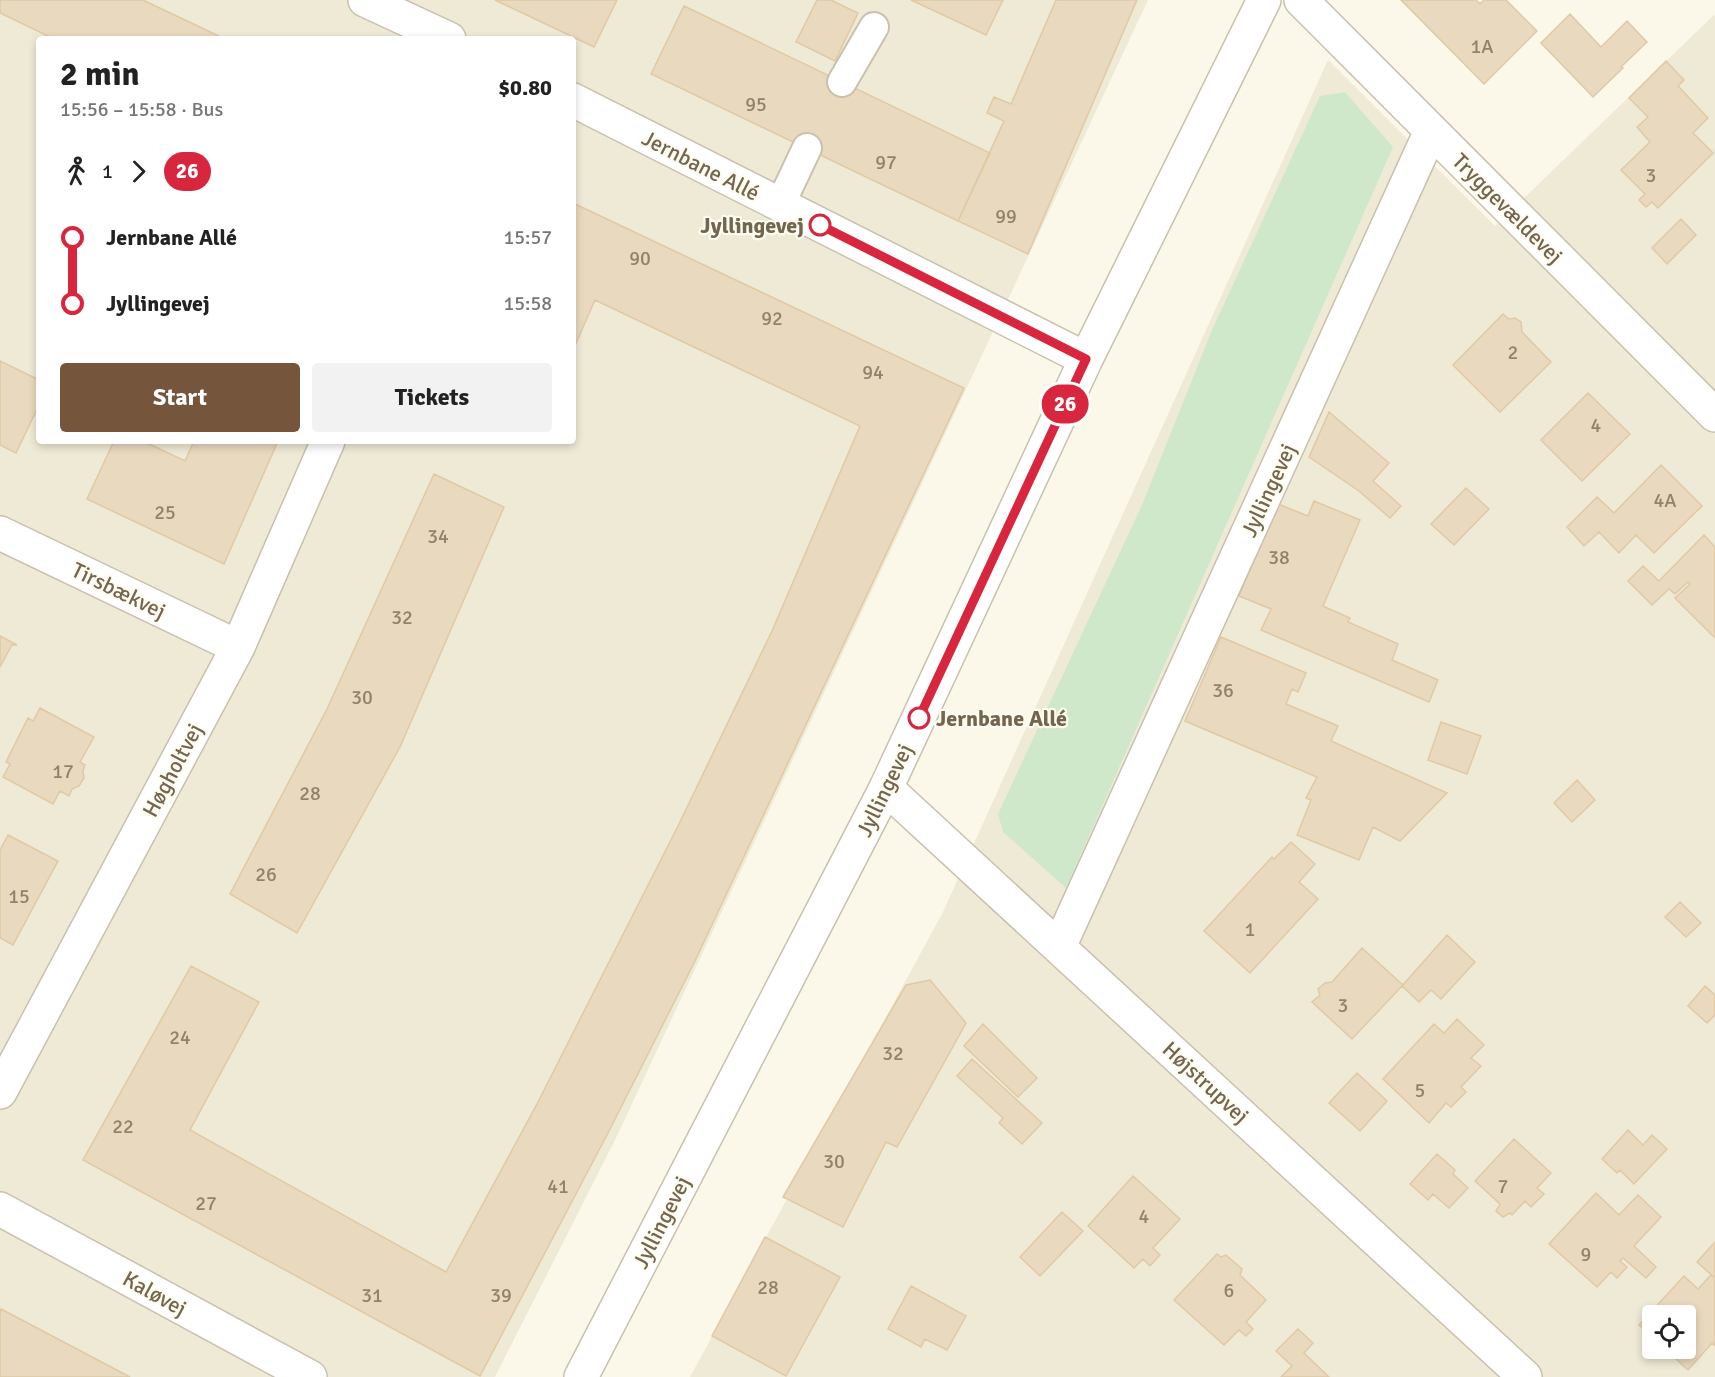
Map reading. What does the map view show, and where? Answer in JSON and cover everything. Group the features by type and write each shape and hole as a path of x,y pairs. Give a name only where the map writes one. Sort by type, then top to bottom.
{"street":[{"path":"365,0 443,36"},
{"name":"Jyllingevej","path":"581,1377 886,788 1086,359 1264,0"},
{"name":"Tryggevældevej","path":"1301,0 1715,415"},
{"name":"Jernbane Allé","path":"576,102 1086,359"},
{"name":"Jyllingevej","path":"1059,947 1431,131"},
{"name":"Høgholtvej","path":"0,1092 238,647 327,444"},
{"name":"Tirsbækvej","path":"0,533 238,647"},
{"name":"Højstrupvej","path":"886,788 1525,1377"},
{"name":"Kaløvej","path":"0,1209 310,1377"}],"lane":[{"path":"842,82 874,27"},
{"path":"780,205 807,148"}],"shaded area":[{"path":"0,0 1148,0 616,1138 495,1377 0,1377"},
{"path":"1715,14 1715,1377 690,1377 943,912 1328,60 1495,226"}],"green space":[{"path":"1345,92 1393,147 1066,888 1003,832 998,814 1142,505 1212,330 1320,96"}],"building":[{"path":"0,0 143,0 219,36 48,36 0,13"},
{"path":"495,0 617,0 594,47 576,38 576,36 571,36"},
{"path":"817,0 831,0 858,13 835,61 796,42"},
{"path":"911,0 1003,0 986,35"},
{"path":"1056,0 1137,0 1028,254 958,221 1004,121 987,113 994,97 1011,104"},
{"path":"1401,0 1476,0 1480,4 1484,0 1506,0 1537,31 1484,84"},
{"path":"684,6 990,153 958,221 651,74"},
{"path":"1570,14 1601,47 1627,21 1647,42 1593,97 1541,43"},
{"path":"1666,61 1684,80 1678,86 1708,118 1693,133 1713,153 1658,208 1652,202 1646,207 1639,200 1645,194 1621,170 1650,142 1637,127 1648,117 1629,98"},
{"path":"576,204 964,388 694,963 607,1135 480,1376 83,1160 191,966 259,1002 190,1130 446,1272 537,1104 678,826 772,631 860,426 595,300 576,343"},
{"path":"1681,219 1696,235 1667,264 1652,248"},
{"path":"1503,314 1509,319 1515,318 1521,322 1522,332 1551,362 1500,412 1453,365"},
{"path":"0,361 36,379 36,411 16,453 0,445"},
{"path":"1588,393 1630,434 1582,481 1541,440"},
{"path":"1329,412 1389,463 1373,481 1401,506 1390,518 1359,491 1309,457"},
{"path":"113,444 149,444 185,461 193,444 277,444 224,564 87,499"},
{"path":"1661,465 1702,506 1654,553 1636,535 1619,553 1599,532 1584,546 1567,527 1597,497 1614,513"},
{"path":"434,474 504,507 400,747 297,933 230,894 327,709"},
{"path":"1466,488 1489,509 1454,545 1431,524"},
{"path":"1314,501 1360,520 1323,606 1350,618 1348,622 1398,644 1392,660 1438,680 1429,702 1261,630 1271,609 1239,596 1278,504 1308,516"},
{"path":"1704,535 1715,547 1715,638 1675,598 1690,584 1688,582 1675,594 1669,589 1652,605 1628,581 1643,566 1659,581"},
{"path":"0,636 17,645 12,645 0,667"},
{"path":"1221,637 1306,673 1298,692 1292,689 1286,704 1338,726 1331,741 1447,793 1400,841 1373,827 1359,860 1297,835 1311,800 1306,798 1317,777 1185,721"},
{"path":"40,708 94,737 80,762 85,765 84,778 79,786 72,789 69,796 60,791 53,804 3,777 10,764 6,762 28,718 33,721"},
{"path":"1441,722 1481,736 1467,774 1428,760"},
{"path":"1577,780 1595,800 1572,822 1554,803"},
{"path":"8,835 58,861 13,945 0,938 0,850"},
{"path":"1291,842 1315,864 1299,882 1318,899 1250,973 1204,931 1272,857 1274,859"},
{"path":"1680,902 1701,923 1686,937 1665,917"},
{"path":"1447,935 1475,962 1441,999 1431,990 1419,1002 1402,986"},
{"path":"1362,948 1403,985 1352,1039 1312,1002 1320,995 1318,989 1325,983 1332,982"},
{"path":"930,980 966,1023 897,1147 886,1142 843,1227 783,1197 906,985"},
{"path":"1705,986 1715,995 1715,1015 1707,1023 1688,1006"},
{"path":"1457,1019 1484,1045 1471,1058 1481,1066 1461,1087 1466,1092 1451,1107 1446,1103 1429,1123 1383,1079 1434,1024 1444,1033"},
{"path":"983,1024 1037,1078 1018,1097 964,1046"},
{"path":"972,1059 1042,1123 1022,1144 999,1123 1003,1118 957,1076"},
{"path":"1357,1073 1387,1101 1360,1131 1329,1103"},
{"path":"1628,1130 1643,1145 1652,1135 1667,1149 1634,1184 1620,1170 1617,1173 1602,1159"},
{"path":"1514,1139 1551,1173 1537,1188 1544,1194 1531,1207 1525,1201 1512,1215 1510,1213 1503,1217 1496,1211 1500,1204 1475,1181"},
{"path":"1437,1154 1455,1170 1453,1174 1468,1188 1449,1208 1433,1194 1428,1200 1410,1184"},
{"path":"1133,1176 1180,1219 1153,1248 1160,1255 1150,1266 1143,1259 1134,1268 1088,1226"},
{"path":"1596,1193 1619,1215 1638,1195 1661,1217 1634,1246 1656,1267 1646,1278 1623,1258 1620,1261 1627,1267 1617,1278 1611,1272 1597,1287 1549,1244"},
{"path":"1062,1212 1083,1231 1040,1276 1020,1257"},
{"path":"765,1237 840,1277 786,1376 712,1336"},
{"path":"1715,1242 1715,1278 1697,1262"},
{"path":"1217,1254 1221,1257 1226,1255 1242,1269 1240,1275 1266,1300 1246,1322 1253,1329 1246,1336 1239,1330 1224,1345 1174,1300"},
{"path":"1711,1275 1715,1278 1715,1346 1712,1343 1688,1370 1676,1359 1696,1359 1696,1305 1657,1305 1684,1276 1698,1289"},
{"path":"911,1286 966,1316 947,1350 925,1339 921,1347 888,1329"},
{"path":"1,1309 130,1377 0,1377"},
{"path":"1298,1329 1313,1343 1304,1353 1329,1377 1281,1377 1292,1366 1276,1351"}],"bus line":[{"name":"26","path":"820,225 1086,359 919,718"}],"place":[{"name":"Jyllingevej","path":"820,225"},
{"name":"Jernbane Allé","path":"919,718"}]}
